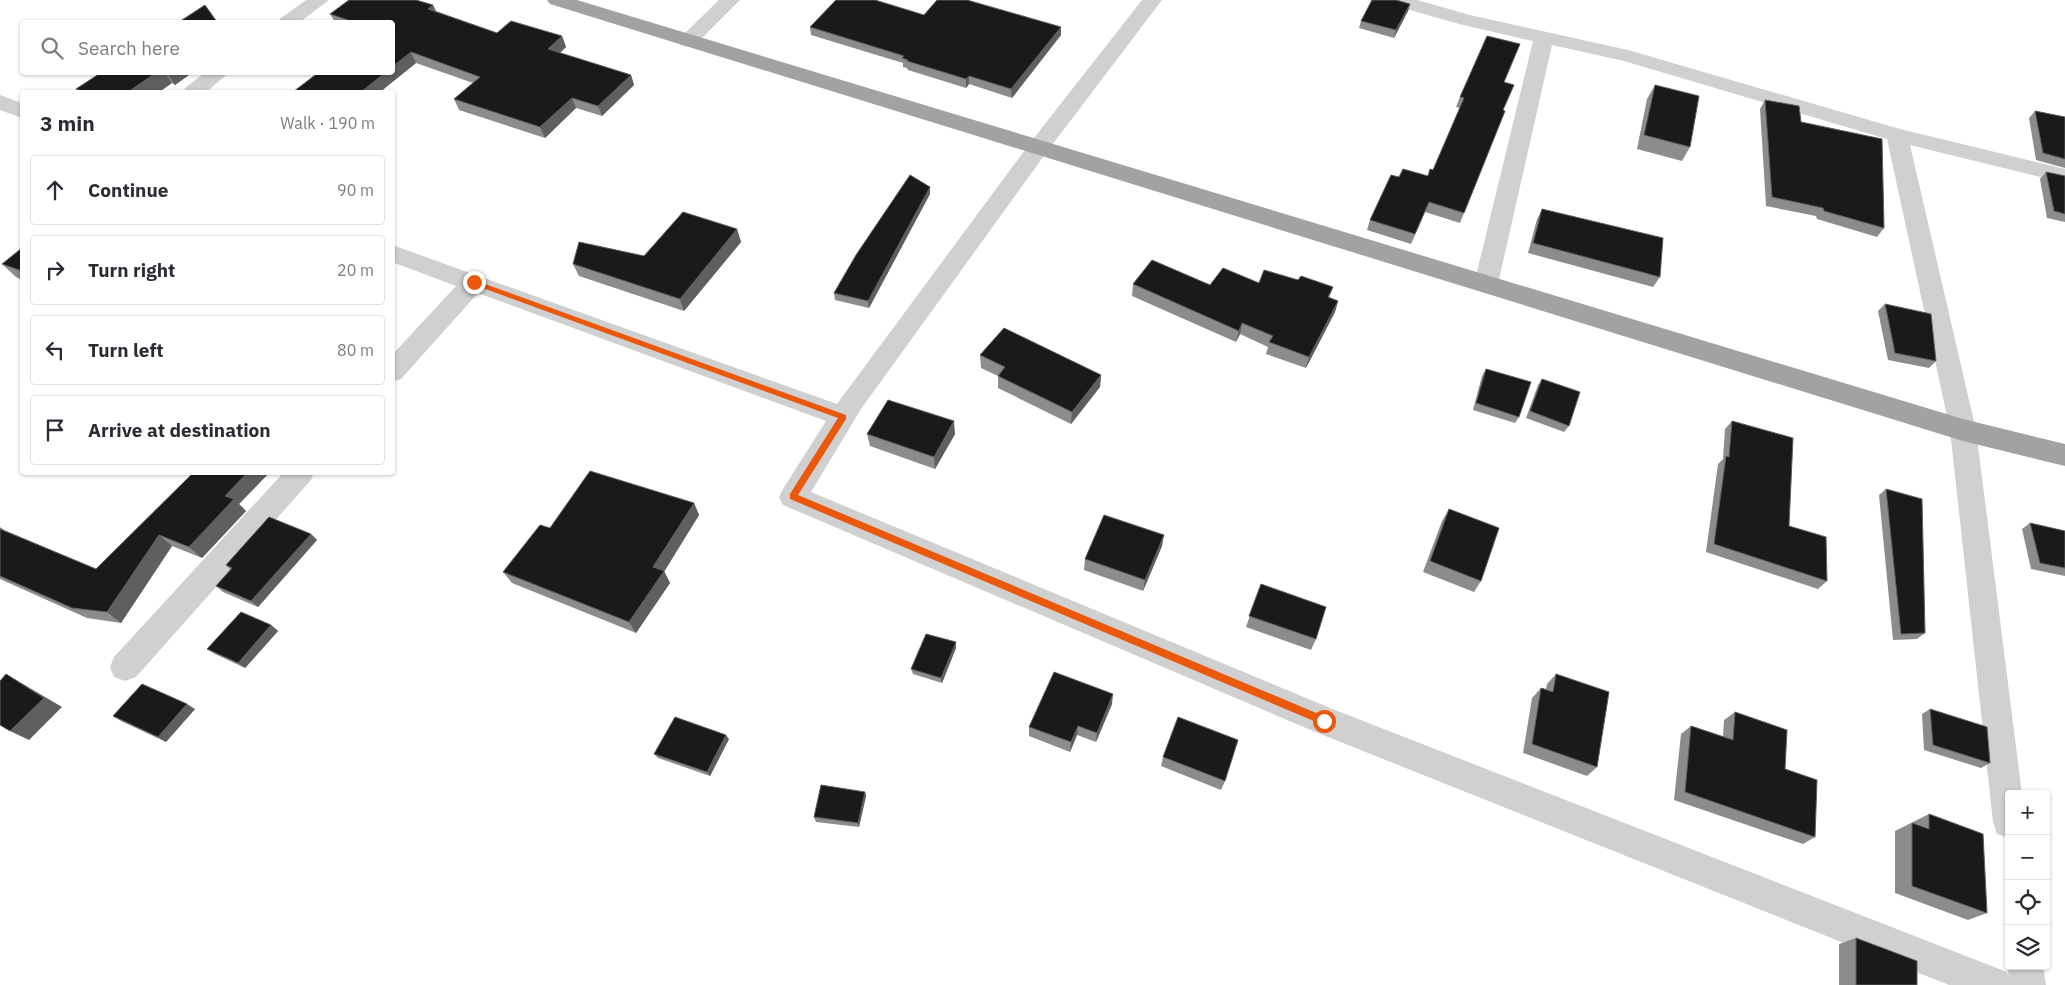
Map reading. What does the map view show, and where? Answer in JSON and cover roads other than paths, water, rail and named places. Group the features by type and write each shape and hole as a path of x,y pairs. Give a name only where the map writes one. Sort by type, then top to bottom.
{"highway":[{"path":"557,0 1963,430 2065,456"}],"street":[{"path":"291,20 319,0"},
{"path":"688,41 730,0"},
{"path":"1152,0 1038,148 852,402 793,497 1324,721 1994,985"},
{"path":"1396,0 1466,20 1628,56 1897,135 2065,176"},
{"path":"1486,284 1544,37"},
{"path":"196,90 216,75"},
{"path":"0,102 20,110"},
{"path":"1897,135 1963,430 2005,790"},
{"path":"395,254 843,417"},
{"path":"395,369 474,282"},
{"path":"124,667 298,475"},
{"path":"2026,970 2028,985"}]}
